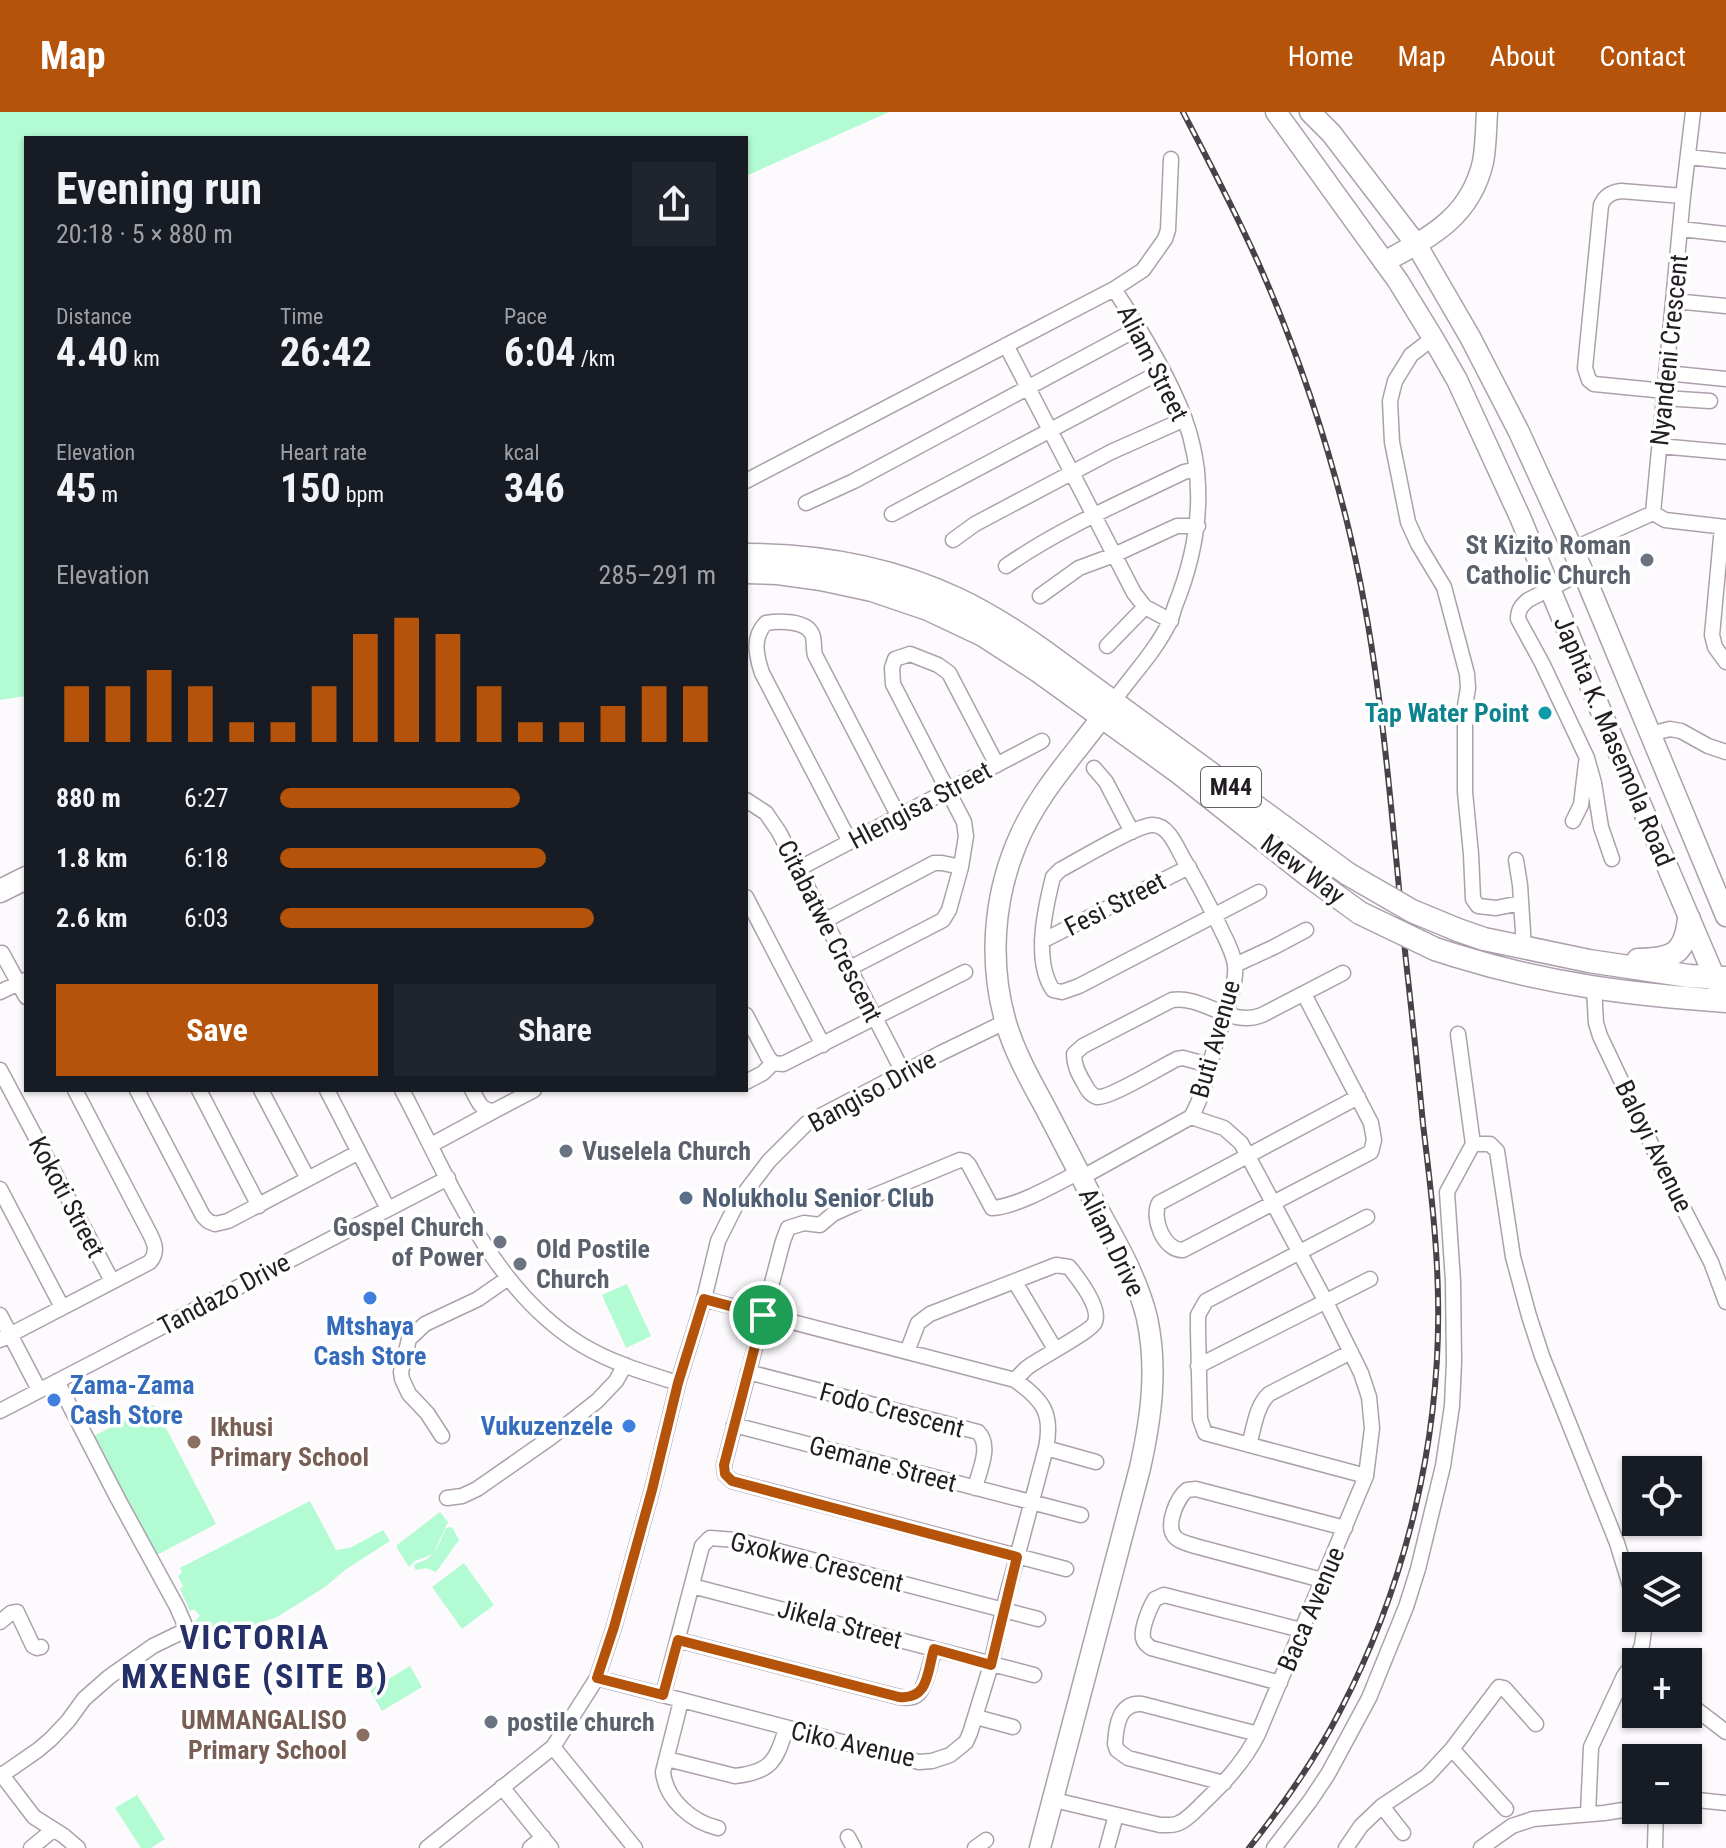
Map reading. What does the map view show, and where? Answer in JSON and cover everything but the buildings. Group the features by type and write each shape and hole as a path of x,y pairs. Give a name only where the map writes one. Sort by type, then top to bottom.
{"main road":[{"name":"Japhta K. Masemola Road","path":"1276,112 1384,262 1457,380 1512,497 1689,919 1720,978 1725,1002"},
{"name":"Japhta K. Masemola Road","path":"1310,112 1331,133 1416,244 1470,337 1529,451 1583,572 1726,916"},
{"path":"1384,262 1451,220 1470,197 1483,160 1487,112"},
{"path":"1512,497 1543,483"},
{"name":"Mew Way","path":"748,555 795,557 857,566 904,578 958,599 1014,631 1177,771 1309,876 1360,913 1423,943 1517,974 1594,988 1725,1002"},
{"name":"Mew Way","path":"748,572 778,573 872,590 928,609 1000,645 1185,753 1348,874 1412,911 1484,939 1524,948 1589,961 1720,978"},
{"name":"Aliam Drive","path":"1040,1848 1140,1468 1150,1421 1154,1361 1147,1317 1133,1277 1024,1068 1005,1022 997,980 997,915 1017,842 1041,798 1107,709"},
{"path":"0,891 24,879"},
{"path":"1589,961 1670,956 1684,944 1689,919"}],"street":[{"name":"Nyandeni Crescent","path":"1653,513 1693,112"},
{"path":"1688,157 1726,161"},
{"path":"748,480 1114,289 1143,270 1165,239 1169,221 1171,159"},
{"path":"1683,196 1621,191 1611,193 1603,200 1585,368 1594,384 1710,401"},
{"path":"1681,229 1726,234"},
{"name":"Aliam Street","path":"1107,709 1156,647 1171,621 1191,563 1198,526 1197,469 1185,419 1139,328 1114,289"},
{"path":"1674,301 1726,306"},
{"path":"806,503 854,481 1139,328"},
{"path":"1433,338 1411,355 1395,381 1390,401 1392,442 1408,522 1444,587 1467,674 1465,792 1473,899 1478,906 1490,908 1521,903"},
{"path":"1006,345 1134,593 1145,607 1171,621"},
{"path":"892,514 1162,371"},
{"path":"1666,373 1726,379"},
{"path":"953,540 975,524 1142,437 1185,419"},
{"path":"1659,446 1726,452"},
{"path":"1006,566 1027,551 1094,515 1184,472 1197,469"},
{"path":"1573,549 1653,513 1665,520 1724,527 1721,602 1713,640 1726,662"},
{"path":"1040,596 1079,568 1177,526 1198,526"},
{"path":"1583,572 1521,605 1518,619 1587,758 1601,827 1612,859"},
{"path":"1107,646 1145,607"},
{"path":"850,842 762,673 756,645 757,636 766,623 798,624 812,634 815,655 899,817"},
{"path":"850,968 943,920 949,910 961,867 966,829 893,684 895,659 905,654 914,655 949,673 997,765"},
{"path":"1650,734 1670,729 1681,731 1726,752"},
{"name":"Hlengisa Street","path":"798,869 1042,741"},
{"path":"1573,821 1581,805 1587,758"},
{"path":"1094,768 1106,782 1132,832 1056,873 1042,941 1047,979 1053,990 1062,992 1079,986 1259,892"},
{"name":"Citabatwe Crescent","path":"748,801 766,813 779,832 903,1072"},
{"name":"Buti Avenue","path":"1132,832 1146,825 1163,827 1189,867 1233,955 1234,980 1191,1117"},
{"path":"1516,860 1524,948"},
{"path":"824,921 934,863 961,867"},
{"name":"Fesi Street","path":"1042,941 1189,867"},
{"path":"748,901 823,1045"},
{"path":"1235,965 1306,930"},
{"path":"0,992 22,981 2,953"},
{"path":"748,1019 768,1057 773,1063 783,1064 965,972"},
{"path":"1209,1065 1177,1059 1100,1097 1088,1091 1076,1069 1074,1054 1083,1046 1172,1000 1184,999 1237,1018 1256,1017 1343,973"},
{"name":"Baloyi Avenue","path":"1594,988 1600,1036 1711,1262 1726,1302"},
{"path":"1304,994 1358,1097 1373,1132 1371,1152 1183,1250 1174,1250 1157,1221 1155,1212 1159,1203 1358,1097"},
{"name":"Bangiso Drive","path":"427,1848 553,1747 597,1678 652,1490 718,1241 737,1203 769,1161 807,1123 1005,1022"},
{"path":"1274,1848 1328,1774 1369,1698 1406,1607 1443,1466 1452,1406 1454,1362 1447,1192 1473,1144 1458,1034"},
{"path":"748,1081 773,1063"},
{"name":"Kokoti Street","path":"0,1070 112,1281"},
{"path":"5,1338 150,1262 154,1257 155,1244 76,1092"},
{"path":"138,1092 203,1216 215,1224 259,1206 359,1152"},
{"path":"200,1092 259,1206"},
{"path":"262,1092 308,1179"},
{"path":"328,1092 388,1209"},
{"path":"403,1092 491,1256 508,1278 551,1323 583,1346 603,1357 678,1383"},
{"path":"473,1092 484,1109 494,1111"},
{"path":"431,1145 530,1092"},
{"path":"1066,1569 732,1481 725,1474 724,1465 783,1241 791,1226 804,1223 820,1225 833,1214 960,1160 969,1165 992,1208 1005,1207 1080,1175 1191,1117"},
{"name":"Baca Avenue","path":"1054,1800 1160,1825 1176,1825 1224,1783 1241,1763 1258,1734 1366,1476 1372,1428 1369,1397 1351,1352 1241,1143 1224,1128 1191,1117"},
{"path":"1473,1144 1490,1144 1497,1151 1513,1257 1529,1316 1622,1559"},
{"name":"Tandazo Drive","path":"0,1411 448,1178"},
{"path":"0,1189 62,1307"},
{"path":"1366,1476 1210,1435 1202,1430 1198,1315 1203,1303 1367,1217"},
{"path":"907,1352 915,1329 923,1319 1059,1264 1071,1269 1096,1311 1095,1324 1025,1369 1015,1380"},
{"path":"442,1436 427,1413 409,1394 402,1379 409,1339 425,1324 478,1299 508,1278"},
{"path":"1198,1366 1370,1279"},
{"path":"1015,1282 1055,1349"},
{"name":"Ciko Avenue","path":"597,1678 919,1762 950,1755 966,1742 991,1665 1046,1448 1049,1424 1041,1402 1015,1380 704,1299"},
{"path":"0,1315 5,1338 39,1390"},
{"path":"1249,1445 1263,1399 1351,1352"},
{"path":"447,1498 477,1489 550,1438 597,1401 616,1381 625,1365"},
{"name":"Fodo Crescent","path":"748,1372 978,1432 984,1440 985,1449 975,1488"},
{"path":"57,1381 184,1623 184,1631 153,1646 109,1677 84,1699 51,1739 1,1774 34,1817 78,1848"},
{"name":"Gemane Street","path":"734,1425 1032,1503"},
{"path":"1046,1448 1096,1462"},
{"path":"1322,1580 1178,1540 1171,1528 1179,1499 1187,1490 1196,1489 1345,1528"},
{"path":"1032,1503 1081,1515"},
{"name":"Gxokwe Crescent","path":"663,1695 702,1546 710,1538 736,1540 1038,1619"},
{"name":"Jikela Street","path":"692,1586 1034,1675"},
{"path":"1280,1683 1151,1648 1143,1638 1149,1609 1159,1596 1170,1596 1301,1630"},
{"path":"0,1622 17,1612 33,1646 41,1647"},
{"path":"678,1640 907,1698 921,1691 934,1649"},
{"path":"1588,1814 1591,1747 1622,1680"},
{"path":"1346,1848 1361,1826 1382,1806 1421,1781 1452,1749 1499,1687 1504,1688 1536,1724"},
{"path":"681,1701 663,1772 664,1781 672,1797 688,1815 698,1822 718,1828"},
{"path":"1224,1783 1121,1754 1115,1744 1124,1709 1131,1704 1142,1704 1258,1734"},
{"path":"1702,1714 1726,1732"},
{"path":"976,1717 1013,1727"},
{"path":"667,1759 735,1776 742,1775 766,1767 776,1758 786,1729"},
{"path":"553,1747 635,1848"},
{"path":"1452,1749 1506,1809"},
{"path":"502,1787 547,1843 530,1848"},
{"path":"1702,1800 1726,1803"},
{"path":"1382,1806 1403,1833"},
{"path":"1481,1848 1503,1831 1533,1819 1622,1810"},
{"path":"1107,1848 1116,1815"},
{"path":"1655,1848 1656,1824"},
{"path":"31,1848 53,1830"}],"green space":[{"path":"0,112 889,112 748,175 748,136 24,136 24,696 0,700"},
{"path":"627,1284 651,1336 626,1348 602,1295"},
{"path":"154,1405 216,1524 155,1556 94,1436"},
{"path":"310,1501 336,1550 350,1548 383,1530 390,1541 277,1617 233,1633 193,1642 188,1631 194,1629 193,1623 200,1616 194,1609 190,1611 180,1589 183,1586 178,1576 182,1572 180,1568"},
{"path":"440,1512 448,1522 433,1554 415,1561 409,1567 397,1545"},
{"path":"452,1527 459,1540 436,1572 426,1568 415,1569 414,1565 436,1550 446,1528"},
{"path":"464,1563 494,1605 462,1629 432,1587"},
{"path":"410,1666 422,1687 382,1711 370,1690"},
{"path":"137,1795 165,1839 151,1848 141,1848 115,1808"}],"railway":[{"path":"1183,112 1245,234 1288,335 1329,456 1358,572 1384,738 1433,1210 1438,1297 1433,1404 1426,1457 1415,1510 1384,1613 1363,1663 1320,1747 1249,1848"}],"place":[{"name":"St Kizito Roman Catholic Church","path":"1647,560"},
{"name":"Tap Water Point","path":"1545,713"},
{"name":"Vuselela Church","path":"566,1151"},
{"name":"Nolukholu Senior Club","path":"686,1198"},
{"name":"Gospel Church of Power","path":"500,1242"},
{"name":"Old Postile Church","path":"520,1264"},
{"name":"Mtshaya Cash Store","path":"370,1298"},
{"name":"Zama-Zama Cash Store","path":"54,1400"},
{"name":"Vukuzenzele","path":"629,1426"},
{"name":"Ikhusi Primary School","path":"194,1442"},
{"name":"postile church","path":"491,1722"},
{"name":"UMMANGALISO Primary School","path":"363,1735"}],"district":[{"name":"VICTORIA MXENGE (SITE B)","path":"255,1656"}],"route":[{"path":"704,1299 763,1315 724,1465 725,1474 732,1481 1017,1557 991,1665 934,1649 921,1691 907,1698 678,1640 663,1695 597,1678 614,1627 678,1383 704,1299"}]}
